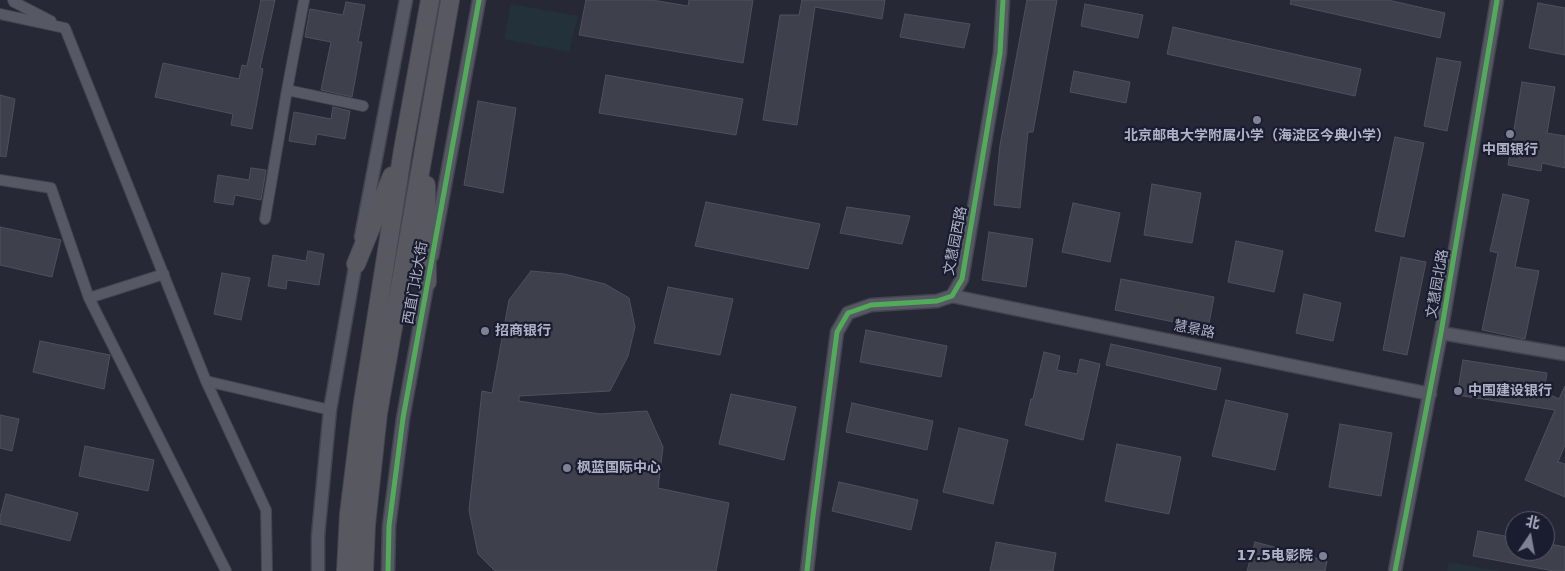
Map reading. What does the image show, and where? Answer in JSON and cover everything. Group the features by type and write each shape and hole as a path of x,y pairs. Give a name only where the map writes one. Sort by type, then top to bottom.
{"highway":[{"path":"346,571 348,514 362,409 403,150 430,0"},
{"name":"西直门北大街","path":"364,571 366,525 378,413 450,0"},
{"path":"425,144 428,282"},
{"path":"356,264 403,150"}],"street":[{"path":"13,0 65,28 206,381 266,510 267,571"},
{"path":"265,219 304,0"},
{"path":"318,571 318,536 330,410 406,0"},
{"name":"西直门北大街","path":"388,571 389,526 403,418 479,0"},
{"name":"文慧园西路","path":"807,571 812,516 837,332 848,313 871,305 937,301 952,296 962,279 1000,53 1002,0"},
{"name":"文慧园北路","path":"1395,571 1441,334 1497,0"},
{"path":"0,14 65,28"},
{"path":"287,90 363,106"},
{"path":"0,180 50,188 89,298 226,571"},
{"path":"89,298 164,274"},
{"name":"慧景路","path":"952,296 1430,394"},
{"path":"1441,334 1565,354"},
{"path":"206,381 330,410"}],"shaded area":[{"path":"511,4 578,16 569,52 504,39"},
{"path":"1448,562 1500,571 1447,571"}],"building":[{"path":"261,0 275,0 260,68 263,69 252,129 231,125 233,114 155,97 163,63 239,79 242,65 247,66"},
{"path":"586,0 652,0 688,6 689,0 753,0 743,63 579,35"},
{"path":"802,0 885,0 882,19 815,7 797,125 763,120 780,15 799,15"},
{"path":"1027,0 1057,0 1033,132 1028,132 1020,208 994,205 1000,145"},
{"path":"1291,0 1388,0 1445,13 1440,38 1290,4"},
{"path":"346,2 365,5 358,42 362,42 352,97 321,90 331,42 305,37 310,9 343,15"},
{"path":"1538,3 1565,8 1565,55 1529,48"},
{"path":"1085,4 1143,15 1138,38 1081,26"},
{"path":"905,14 970,24 964,48 900,37"},
{"path":"1173,27 1361,69 1355,96 1167,54"},
{"path":"1437,58 1461,62 1447,131 1424,126"},
{"path":"1074,71 1130,82 1126,103 1070,92"},
{"path":"606,75 743,99 736,135 599,113"},
{"path":"1522,82 1555,87 1547,133 1565,136 1565,168 1542,163 1541,171 1508,165"},
{"path":"0,95 15,99 6,157 0,156"},
{"path":"478,101 516,108 503,193 464,185"},
{"path":"333,107 350,111 345,139 317,134 315,145 289,141 294,112 331,119"},
{"path":"1395,137 1424,143 1404,237 1375,231"},
{"path":"251,168 266,170 261,200 235,195 233,205 214,202 218,175 249,180"},
{"path":"1152,184 1201,193 1192,243 1144,235"},
{"path":"1503,194 1529,200 1515,267 1539,271 1525,339 1482,330 1498,253 1490,251"},
{"path":"706,202 820,224 808,269 695,246"},
{"path":"1073,203 1120,213 1110,262 1062,252"},
{"path":"847,207 910,216 902,244 840,233"},
{"path":"0,227 61,240 52,277 0,265"},
{"path":"989,232 1033,239 1026,287 982,280"},
{"path":"1236,241 1283,251 1274,292 1228,282"},
{"path":"308,251 324,254 319,285 287,280 286,289 268,286 273,255 306,261"},
{"path":"1401,257 1426,262 1407,355 1383,350"},
{"name":"枫蓝国际中心","path":"531,271 564,274 605,284 629,298 635,327 628,356 610,391 519,396 519,401 600,414 647,411 663,447 658,488 729,503 716,571 495,571 478,554 469,510 482,391 492,393 509,300"},
{"path":"222,273 250,278 241,320 214,314"},
{"path":"1121,279 1214,297 1208,329 1115,310"},
{"path":"668,287 733,299 720,355 654,343"},
{"path":"1304,294 1341,303 1333,341 1296,333"},
{"path":"866,330 947,346 941,377 860,362"},
{"path":"40,341 110,355 104,389 33,372"},
{"path":"1111,344 1221,368 1216,390 1106,365"},
{"path":"1044,352 1060,356 1057,370 1077,374 1080,359 1100,364 1083,440 1025,425"},
{"path":"1463,360 1547,373 1544,392 1559,399 1565,386 1565,445 1558,462 1565,464 1565,497 1525,480 1555,410 1457,395"},
{"path":"731,394 796,407 784,460 719,444"},
{"path":"1226,400 1288,414 1275,470 1212,456"},
{"path":"852,403 933,421 927,450 846,432"},
{"path":"0,415 19,419 12,451 0,448"},
{"path":"1340,424 1392,433 1381,496 1329,487"},
{"path":"959,428 1008,440 993,504 943,492"},
{"path":"1117,444 1181,457 1169,514 1105,501"},
{"path":"85,446 154,460 148,491 79,476"},
{"path":"839,482 918,500 911,530 832,511"},
{"path":"6,494 78,513 70,541 0,524"},
{"path":"1478,531 1505,536 1505,561 1555,561 1555,545 1565,547 1565,571 1554,571 1473,556"},
{"path":"996,542 1056,553 1053,571 990,571"},
{"path":"1255,542 1327,561 1325,571 1247,571"}],"cycle path":[{"path":"388,571 389,526 403,418 479,0"},
{"path":"807,571 837,332 848,313 871,305 937,301 952,296 962,279 1000,53 1003,0"},
{"path":"1395,571 1441,333 1497,0"}],"place":[{"name":"北京邮电大学附属小学（海淀区今典小学）","path":"1257,120"},
{"name":"中国银行","path":"1510,134"},
{"name":"招商银行","path":"485,331"},
{"name":"中国建设银行","path":"1458,391"},
{"name":"枫蓝国际中心","path":"567,468"},
{"name":"17.5电影院","path":"1323,556"}]}
